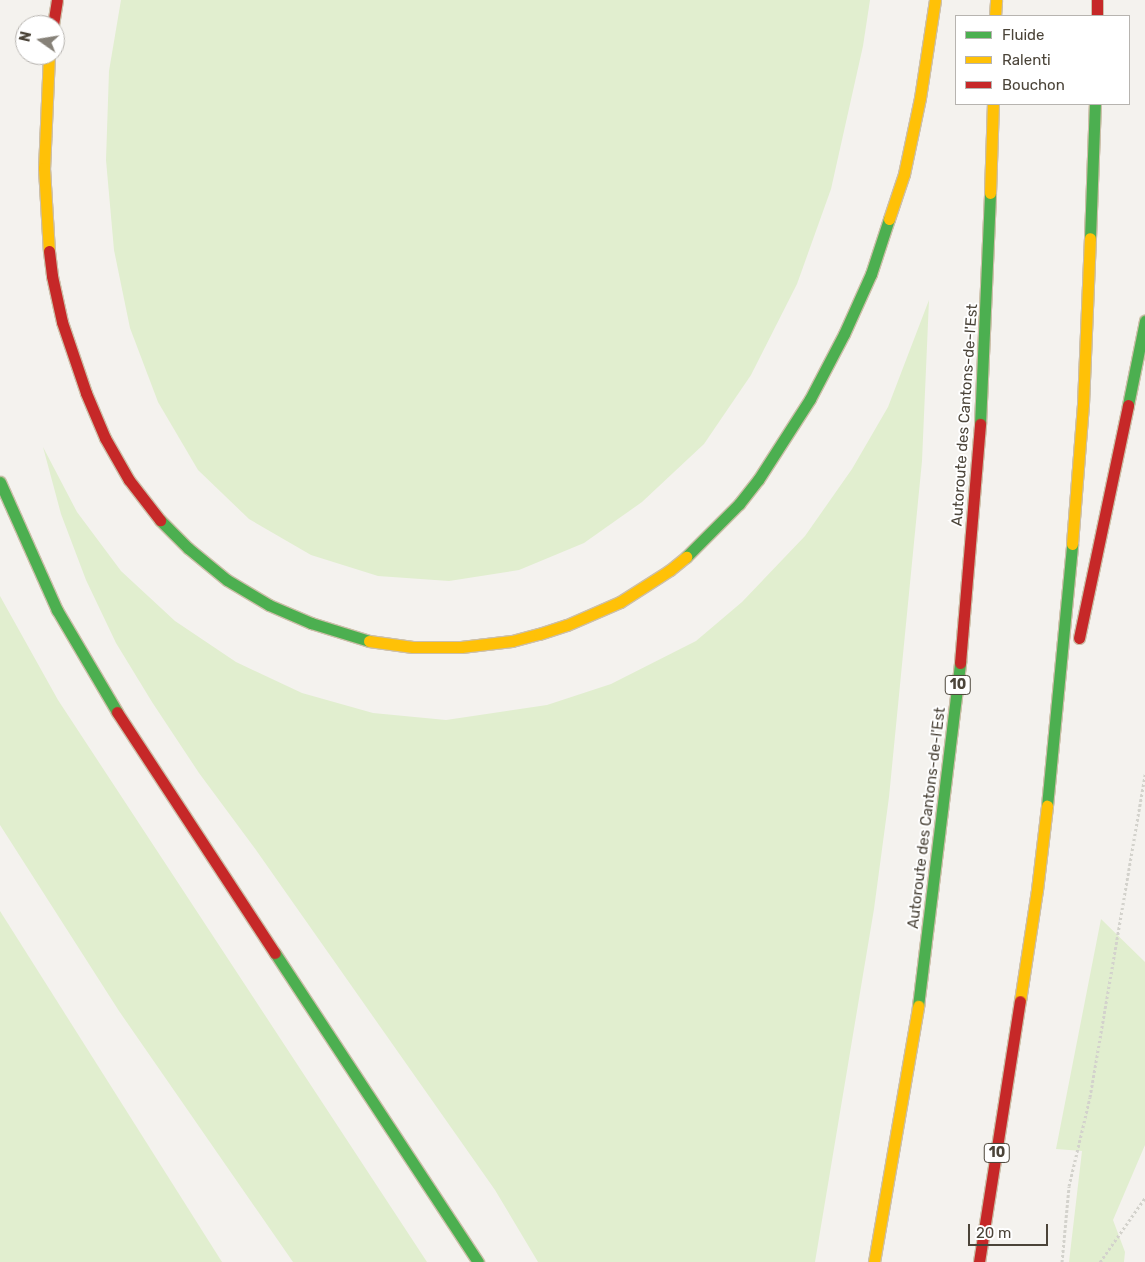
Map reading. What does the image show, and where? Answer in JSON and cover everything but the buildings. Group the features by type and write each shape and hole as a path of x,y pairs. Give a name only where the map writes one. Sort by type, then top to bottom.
{"highway":[{"path":"55,15 57,0"},
{"path":"49,65 44,160 47,226 52,276 62,322 86,393 106,438 129,480 156,515 194,553 228,580 269,605 311,624 370,641 412,647 461,647 495,643 539,634 568,625 620,602 670,570 694,550 758,480 810,399 844,334 871,274 906,165 920,98 935,0"},
{"path":"995,15 996,0"},
{"path":"1097,0 1097,15"},
{"name":"Autoroute des Cantons-de-l'Est","path":"874,1262 920,996 957,703 981,415 993,105"},
{"name":"10","path":"979,1262 1037,890 1051,770 1082,414 1090,260 1095,105"},
{"path":"1076,654 1145,321"},
{"path":"0,482 57,610 110,703 478,1262"},
{"path":"1051,770 1072,673"}],"path":[{"path":"1062,1262 1069,1186 1090,1097 1145,774"},
{"path":"1100,1262 1145,1198"}],"green space":[{"path":"121,0 870,0 863,46 831,189 797,284 751,375 704,444 642,502 584,543 519,570 449,581 378,576 311,555 249,519 198,470 158,402 130,328 114,250 106,160 109,71"},
{"path":"929,300 922,461 889,797 874,909 815,1262 538,1262 495,1190 256,850 199,773 116,643 86,580 61,514 43,447 77,512 121,571 175,621 236,662 302,693 373,713 446,720 547,705 611,684 696,641 742,602 805,536 852,469 888,407"},
{"path":"0,596 58,700 427,1262 293,1262 119,1011 0,825"},
{"path":"0,911 222,1262 0,1262"},
{"path":"1101,919 1145,962 1145,1145 1113,1220 1125,1252 1124,1262 1069,1262 1082,1151 1056,1149"}],"traffic: fast":[{"path":"1090,238 1095,105"},
{"path":"980,424 990,193"},
{"path":"686,557 739,504 758,480 810,399 844,334 871,274 889,219"},
{"path":"1128,405 1145,321"},
{"path":"0,482 57,610 117,712"},
{"path":"160,520 188,548 227,580 269,605 311,623 369,641"},
{"path":"1047,806 1072,544"},
{"path":"918,1006 960,663"},
{"path":"275,953 478,1262"}],"traffic: slow":[{"path":"889,219 904,174 920,98 935,0"},
{"path":"995,15 996,0"},
{"path":"49,65 44,168 49,251"},
{"path":"990,193 993,105"},
{"path":"1072,544 1083,404 1090,238"},
{"path":"369,641 413,647 461,647 512,641 539,634 567,625 620,602 670,570 686,557"},
{"path":"1020,1001 1037,890 1047,806"},
{"path":"874,1262 918,1006"}],"traffic: jam":[{"path":"55,15 57,0"},
{"path":"1097,0 1097,15"},
{"path":"49,251 52,276 62,322 86,393 105,438 129,480 160,520"},
{"path":"1079,638 1128,405"},
{"path":"960,663 980,424"},
{"path":"117,712 275,953"},
{"path":"979,1262 1020,1001"}]}
